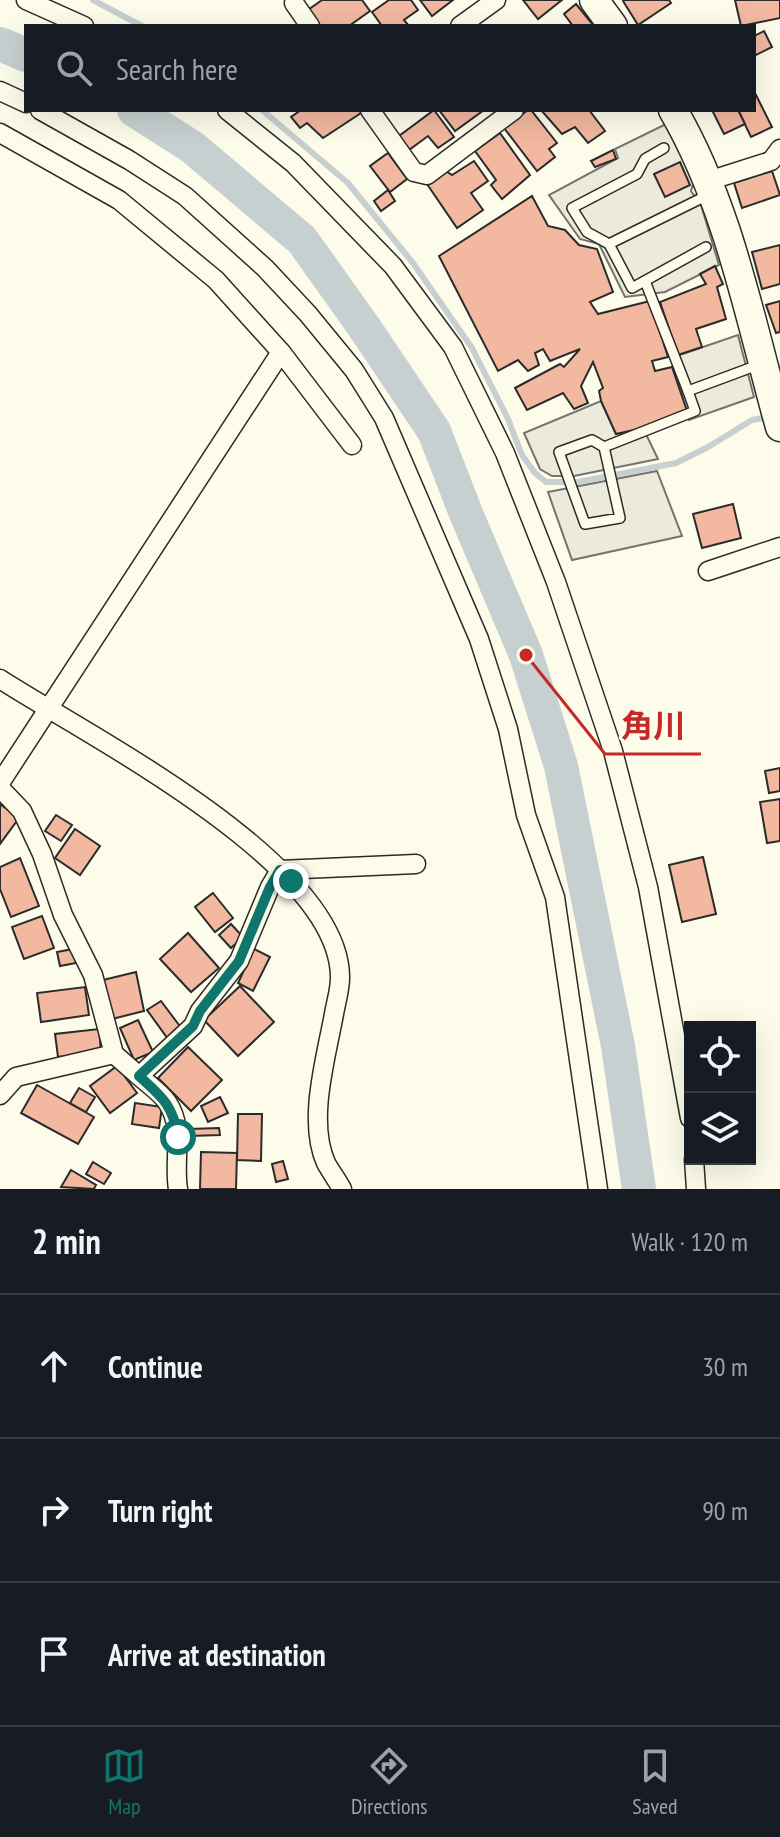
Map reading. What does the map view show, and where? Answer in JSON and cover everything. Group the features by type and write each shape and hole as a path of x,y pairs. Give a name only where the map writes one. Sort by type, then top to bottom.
{"main road":[{"path":"594,0 612,24"},
{"path":"674,112 711,187 762,364 776,398 780,427"}],"street":[{"path":"26,0 80,24"},
{"path":"463,24 496,0"},
{"path":"294,3 309,24"},
{"path":"0,91 24,102"},
{"path":"44,112 185,196 265,268 308,314 354,370 384,418 479,639 508,729 526,815 555,897 598,1189"},
{"path":"229,112 293,163 393,266 453,347 500,442 556,582 613,751 648,887 685,1093"},
{"path":"371,112 414,172 427,175 511,112"},
{"path":"0,133 119,200 216,280 281,352 352,445"},
{"path":"711,187 771,161 780,149"},
{"path":"178,1189 175,1118 166,1101 114,1054 93,975 63,915 42,854 22,811 0,785 281,352"},
{"path":"708,571 780,547"},
{"path":"0,679 222,820 280,870 321,917 334,943 340,978 317,1114 325,1161 342,1189"},
{"path":"280,870 416,864"},
{"path":"139,1076 193,1026 200,1011 239,961 280,870"},
{"path":"0,1095 16,1077 114,1054"},
{"path":"694,1165 696,1189"}],"lane":[{"path":"664,148 645,159 637,174 572,208 587,232 609,244 632,288 706,247"},
{"path":"609,244 711,187"},
{"path":"604,447 695,411 645,281"},
{"path":"688,391 762,364"},
{"path":"592,440 604,447 620,518 585,524 559,452 592,440"}],"shaded area":[{"path":"668,123 696,174 691,191 701,205 719,265 665,292 625,297 599,244 580,239 549,195 618,158 615,149"},
{"path":"738,335 754,397 689,420 671,358"},
{"path":"601,401 616,434 643,428 658,459 574,476 552,476 540,469 524,433"},
{"path":"657,471 682,536 572,560 548,492"}],"building":[{"path":"322,0 362,0 370,11 352,24 318,24 308,10"},
{"path":"389,0 411,0 418,10 404,20 407,24 381,24 372,12"},
{"path":"420,0 453,0 432,16"},
{"path":"523,0 562,0 538,19"},
{"path":"669,0 671,3 637,24 623,1"},
{"path":"735,0 780,0 780,18 741,24"},
{"path":"576,4 592,24 572,24 564,14"},
{"path":"764,31 772,47 756,55 756,35"},
{"path":"756,95 772,127 751,137 739,112 756,112"},
{"path":"298,112 361,113 323,138 307,123 300,128 291,117"},
{"path":"435,112 454,137 438,148 428,136 409,150 399,136"},
{"path":"441,112 481,112 455,131"},
{"path":"525,112 533,112 557,143 549,149 555,157 537,171 504,128"},
{"path":"543,112 591,112 605,131 588,143 575,127 562,134"},
{"path":"713,112 739,112 745,124 724,134"},
{"path":"500,133 530,175 502,199 491,185 496,180 475,151"},
{"path":"613,150 616,159 595,167 591,161"},
{"path":"388,153 407,179 390,192 370,166"},
{"path":"474,161 488,181 471,193 483,210 457,228 427,184 446,171 452,175"},
{"path":"680,162 690,185 665,197 654,174"},
{"path":"772,171 780,195 742,208 734,183"},
{"path":"388,190 395,201 381,211 374,201"},
{"path":"532,196 548,226 565,230 579,245 597,249 613,292 590,302 598,314 650,301 668,357 652,361 655,371 672,367 687,411 643,428 616,434 601,401 599,391 603,388 593,362 581,386 588,403 574,409 563,393 527,410 515,388 560,364 564,367 580,349 550,361 543,349 535,353 539,365 528,371 518,360 498,371 439,256"},
{"path":"780,245 780,284 762,289 752,252"},
{"path":"715,266 723,284 717,287 726,319 696,329 702,347 678,355 660,302 706,284 700,274"},
{"path":"780,301 780,332 776,333 766,305"},
{"path":"733,504 741,538 702,548 693,514"},
{"path":"780,768 780,791 769,793 765,771"},
{"path":"780,799 780,841 767,843 760,802"},
{"path":"0,804 19,818 0,844"},
{"path":"56,815 72,825 61,841 45,831"},
{"path":"75,829 100,846 80,875 55,858"},
{"path":"703,857 716,914 682,922 669,865"},
{"path":"20,858 39,906 11,917 0,889 0,867"},
{"path":"213,893 233,918 215,932 195,907"},
{"path":"42,916 54,948 24,959 12,927"},
{"path":"231,924 243,937 231,948 219,935"},
{"path":"188,933 219,968 191,992 160,959"},
{"path":"73,949 76,963 60,966 57,952"},
{"path":"254,949 270,957 253,991 238,983"},
{"path":"136,972 144,1011 112,1019 103,980"},
{"path":"240,986 274,1022 238,1056 204,1020"},
{"path":"85,987 89,1015 41,1022 37,993"},
{"path":"161,1001 182,1029 168,1039 147,1010"},
{"path":"138,1020 153,1052 134,1060 120,1028"},
{"path":"99,1029 101,1052 58,1057 55,1034"},
{"path":"188,1047 222,1080 191,1111 158,1078"},
{"path":"117,1066 137,1093 110,1113 90,1086"},
{"path":"37,1085 94,1117 78,1144 21,1113"},
{"path":"79,1088 95,1097 86,1112 70,1103"},
{"path":"220,1097 228,1113 208,1122 201,1106"},
{"path":"135,1103 162,1107 159,1128 132,1124"},
{"path":"238,1114 262,1114 261,1161 237,1160"},
{"path":"219,1128 220,1135 189,1136 189,1129"},
{"path":"201,1152 237,1153 236,1189 200,1189"},
{"path":"283,1161 288,1179 276,1182 272,1164"},
{"path":"93,1162 111,1173 104,1184 86,1174"},
{"path":"71,1170 96,1185 94,1189 61,1187"}],"waterway":[{"path":"93,0 138,24"},
{"path":"0,44 24,54"},
{"path":"137,112 192,147 302,240 434,431 526,655 561,766 618,1046 639,1189"},
{"path":"264,112 348,183 413,263 472,348 508,419 522,455 546,482 578,482 676,463 752,420 769,417"}],"place":[{"name":"角川","path":"526,655"}],"route":[{"path":"178,1137 175,1118 166,1101 139,1076 193,1026 200,1011 239,961 280,870 291,881"}]}
